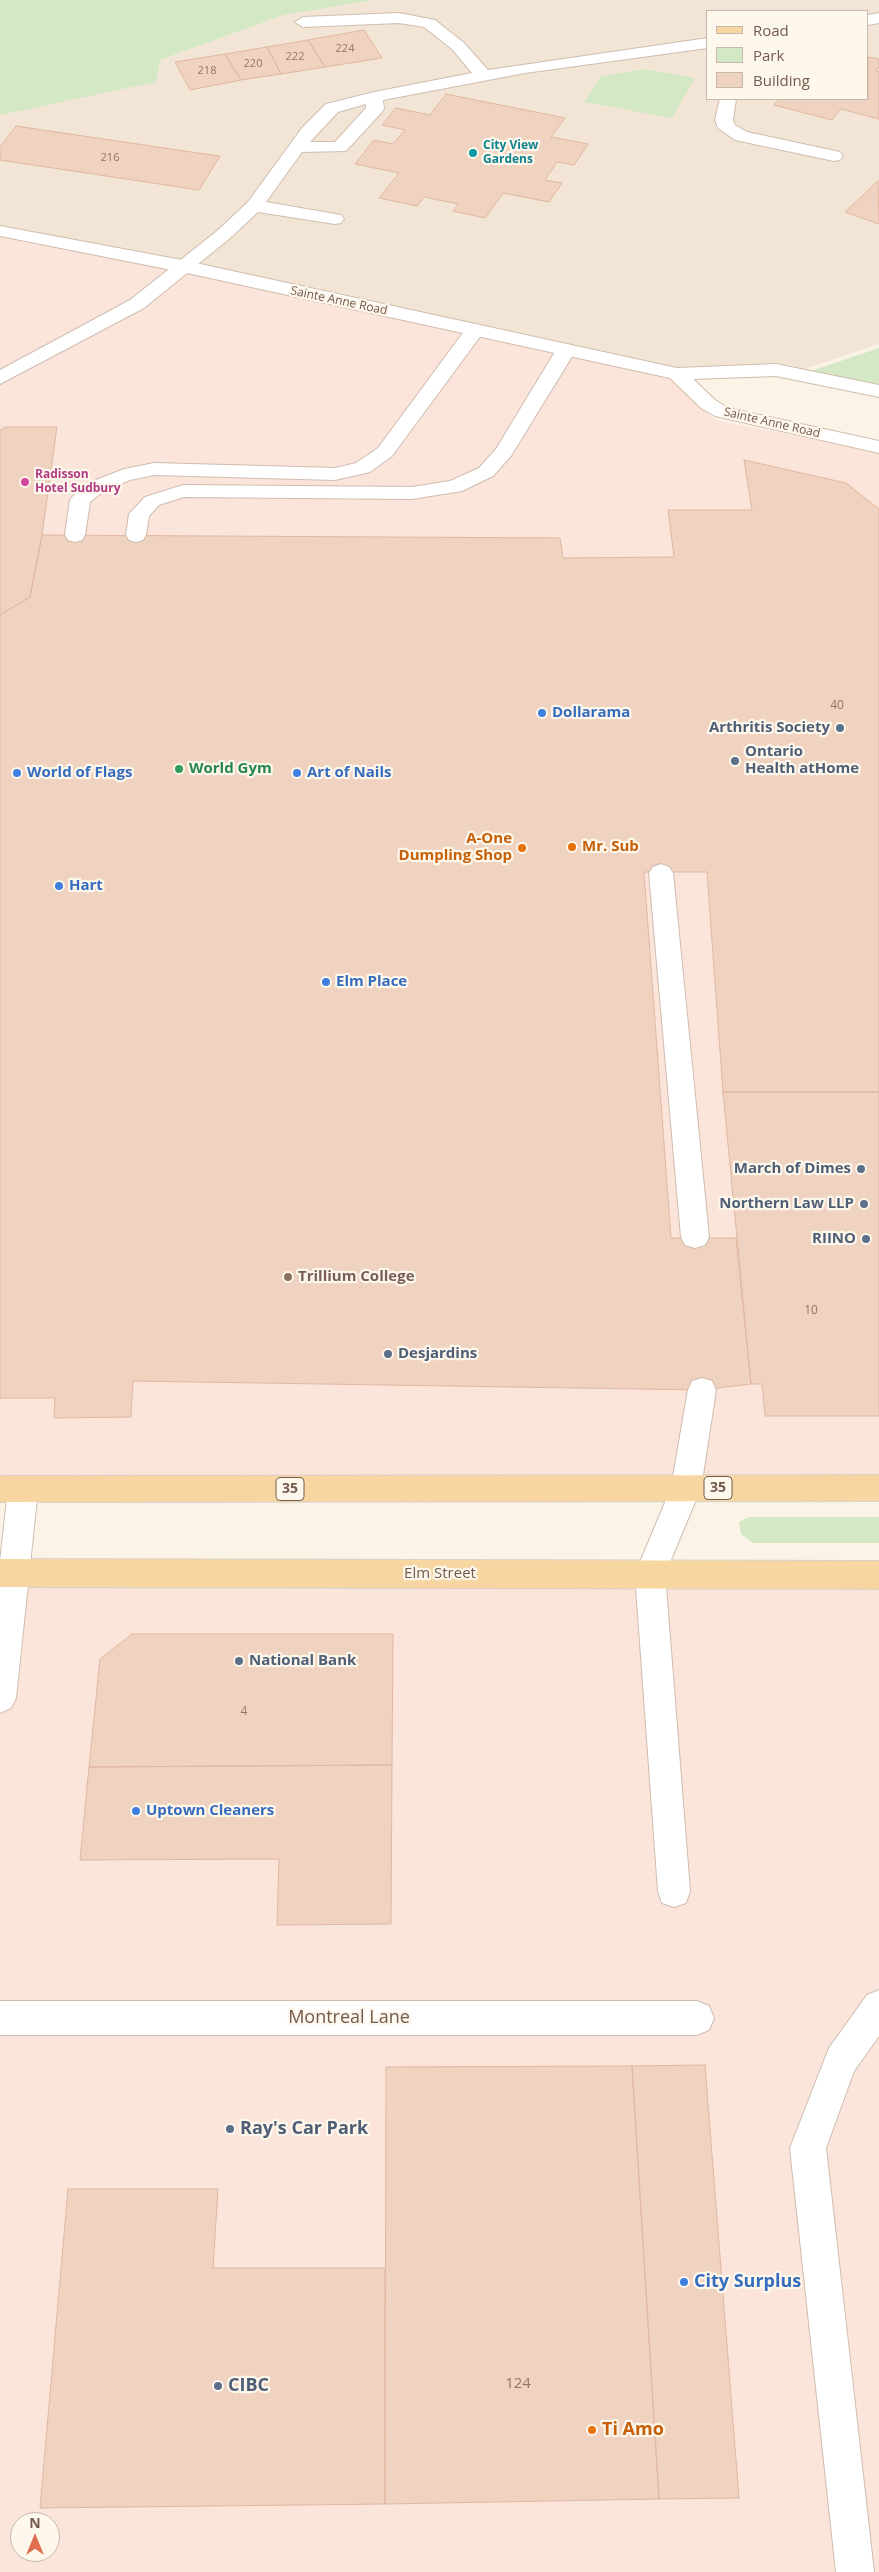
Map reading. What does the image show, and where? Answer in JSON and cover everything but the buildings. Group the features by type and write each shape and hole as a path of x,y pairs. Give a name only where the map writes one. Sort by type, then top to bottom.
{"main road":[{"path":"303,22 399,18 429,23 458,46 484,76"},
{"path":"0,378 137,304 254,206 308,132 332,108 374,97 484,76 706,43"},
{"path":"297,147 340,147 375,109 374,97"},
{"path":"728,100 724,120 727,128 741,136 834,156"},
{"path":"254,206 335,219"},
{"name":"Sainte Anne Road","path":"0,232 182,266 677,374 776,370 879,391"},
{"path":"75,535 80,500 98,486 124,475 154,469 335,474 363,468 385,452 475,330"},
{"path":"136,535 138,514 152,501 183,491 412,493 454,487 486,472 504,452 566,350"},
{"name":"Sainte Anne Road","path":"677,374 708,404 722,412 879,447"},
{"path":"661,873 695,1237"},
{"path":"674,1891 650,1574 686,1488 702,1390"},
{"name":"35","path":"12,1489 879,1488"},
{"path":"0,1698 12,1489"},
{"name":"Elm Street","path":"7,1574 879,1575"},
{"path":"855,2572 808,2148 841,2060 879,2007"},
{"name":"Montreal Lane","path":"0,2018 697,2018"}],"shaded area":[{"path":"374,0 879,0 879,344 796,372 679,373 0,229 0,115 2,113 156,82 160,60 284,15"},
{"name":"Elm Place","path":"0,234 676,376 715,420 879,452 879,1478 0,1477"},
{"path":"0,1576 879,1579 879,2572 0,2572"}],"green space":[{"path":"0,0 374,0 284,15 160,60 156,82 0,115"},
{"path":"645,69 695,78 672,118 584,102 601,76"},
{"path":"879,348 879,389 805,373"},
{"path":"749,1517 879,1517 879,1543 753,1543 741,1534 739,1522"}],"place":[{"name":"City View Gardens","path":"473,153"},
{"name":"Radisson Hotel Sudbury","path":"25,482"},
{"name":"Dollarama","path":"542,713"},
{"name":"Arthritis Society","path":"840,728"},
{"name":"Ontario Health atHome","path":"735,761"},
{"name":"World Gym","path":"179,769"},
{"name":"World of Flags","path":"17,773"},
{"name":"Art of Nails","path":"297,773"},
{"name":"Mr. Sub","path":"572,847"},
{"name":"A-One Dumpling Shop","path":"522,848"},
{"name":"Hart","path":"59,886"},
{"name":"Elm Place","path":"326,982"},
{"name":"March of Dimes","path":"861,1169"},
{"name":"Northern Law LLP","path":"864,1204"},
{"name":"RIINO","path":"866,1239"},
{"name":"Trillium College","path":"288,1277"},
{"name":"Desjardins","path":"388,1354"},
{"name":"National Bank","path":"239,1661"},
{"name":"Uptown Cleaners","path":"136,1811"},
{"name":"Ray's Car Park","path":"230,2129"},
{"name":"City Surplus","path":"684,2282"},
{"name":"CIBC","path":"218,2386"},
{"name":"Ti Amo","path":"592,2430"}]}
